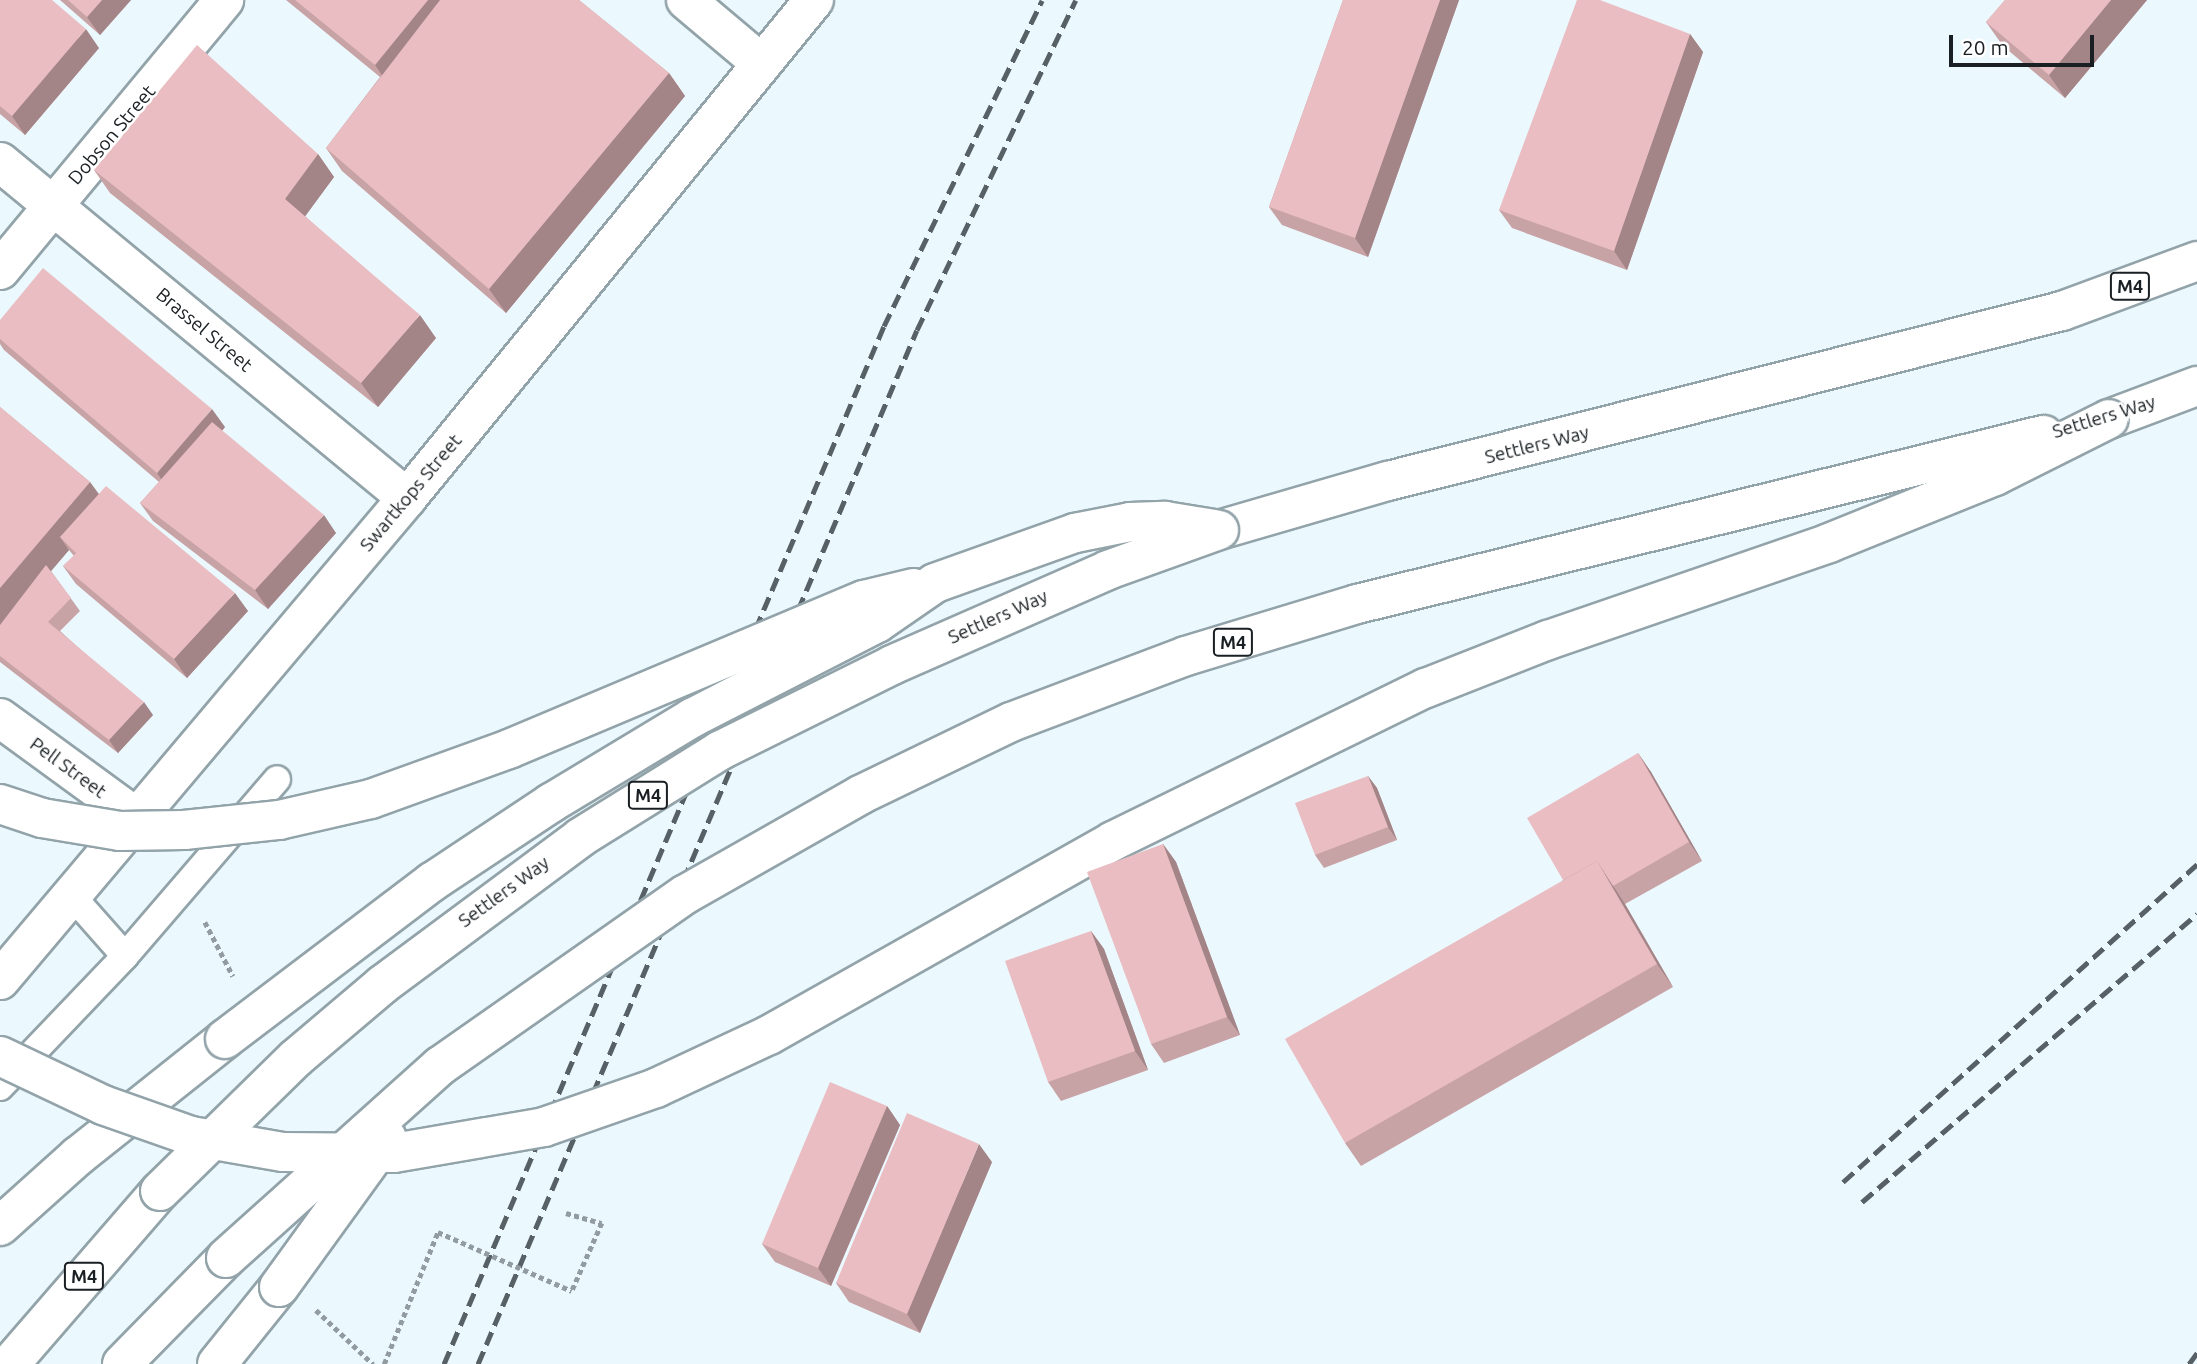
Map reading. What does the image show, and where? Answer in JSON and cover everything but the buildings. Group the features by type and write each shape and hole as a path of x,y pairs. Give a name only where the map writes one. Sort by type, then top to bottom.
{"main road":[{"name":"Dobson Street","path":"0,270 224,0"},
{"path":"685,0 762,64"},
{"name":"Swartkops Street","path":"0,980 407,498 814,0"},
{"name":"Brassel Street","path":"0,162 407,498"},
{"name":"Settlers Way","path":"10,1364 160,1191 296,1058 382,985 485,905 615,816 719,751 892,665 1108,570 1219,530 1388,481 2062,311 2197,261"},
{"name":"Settlers Way","path":"122,1364 226,1258 440,1066 686,894 860,795 1011,722 1186,656 1357,604 2109,419 2197,386"},
{"path":"0,1056 103,1105 191,1136 283,1152 394,1153 544,1127 656,1088 769,1035 1113,841 1426,688 1548,640 1829,543 1995,477 2109,419"},
{"path":"0,804 42,818 120,831 184,831 279,820 371,799 509,749 864,600 935,583 1075,533 1130,522 1165,521 1219,530"},
{"path":"0,1226 78,1156 225,1039 432,882 551,803 692,718 877,623 935,583"},
{"name":"Pell Street","path":"0,718 136,817"},
{"path":"217,1364 279,1287 440,1066"}],"lane":[{"path":"0,1087 125,956 277,779"},
{"path":"72,896 125,956"}],"path":[{"path":"384,1364 438,1232 572,1291 602,1223 566,1213"}],"railway":[{"path":"444,1364 884,326 1042,0"},
{"path":"478,1364 917,330 1076,0"},
{"path":"1843,1182 2197,864"},
{"path":"1862,1202 2197,914"},
{"path":"2189,1364 2197,1353"}]}
